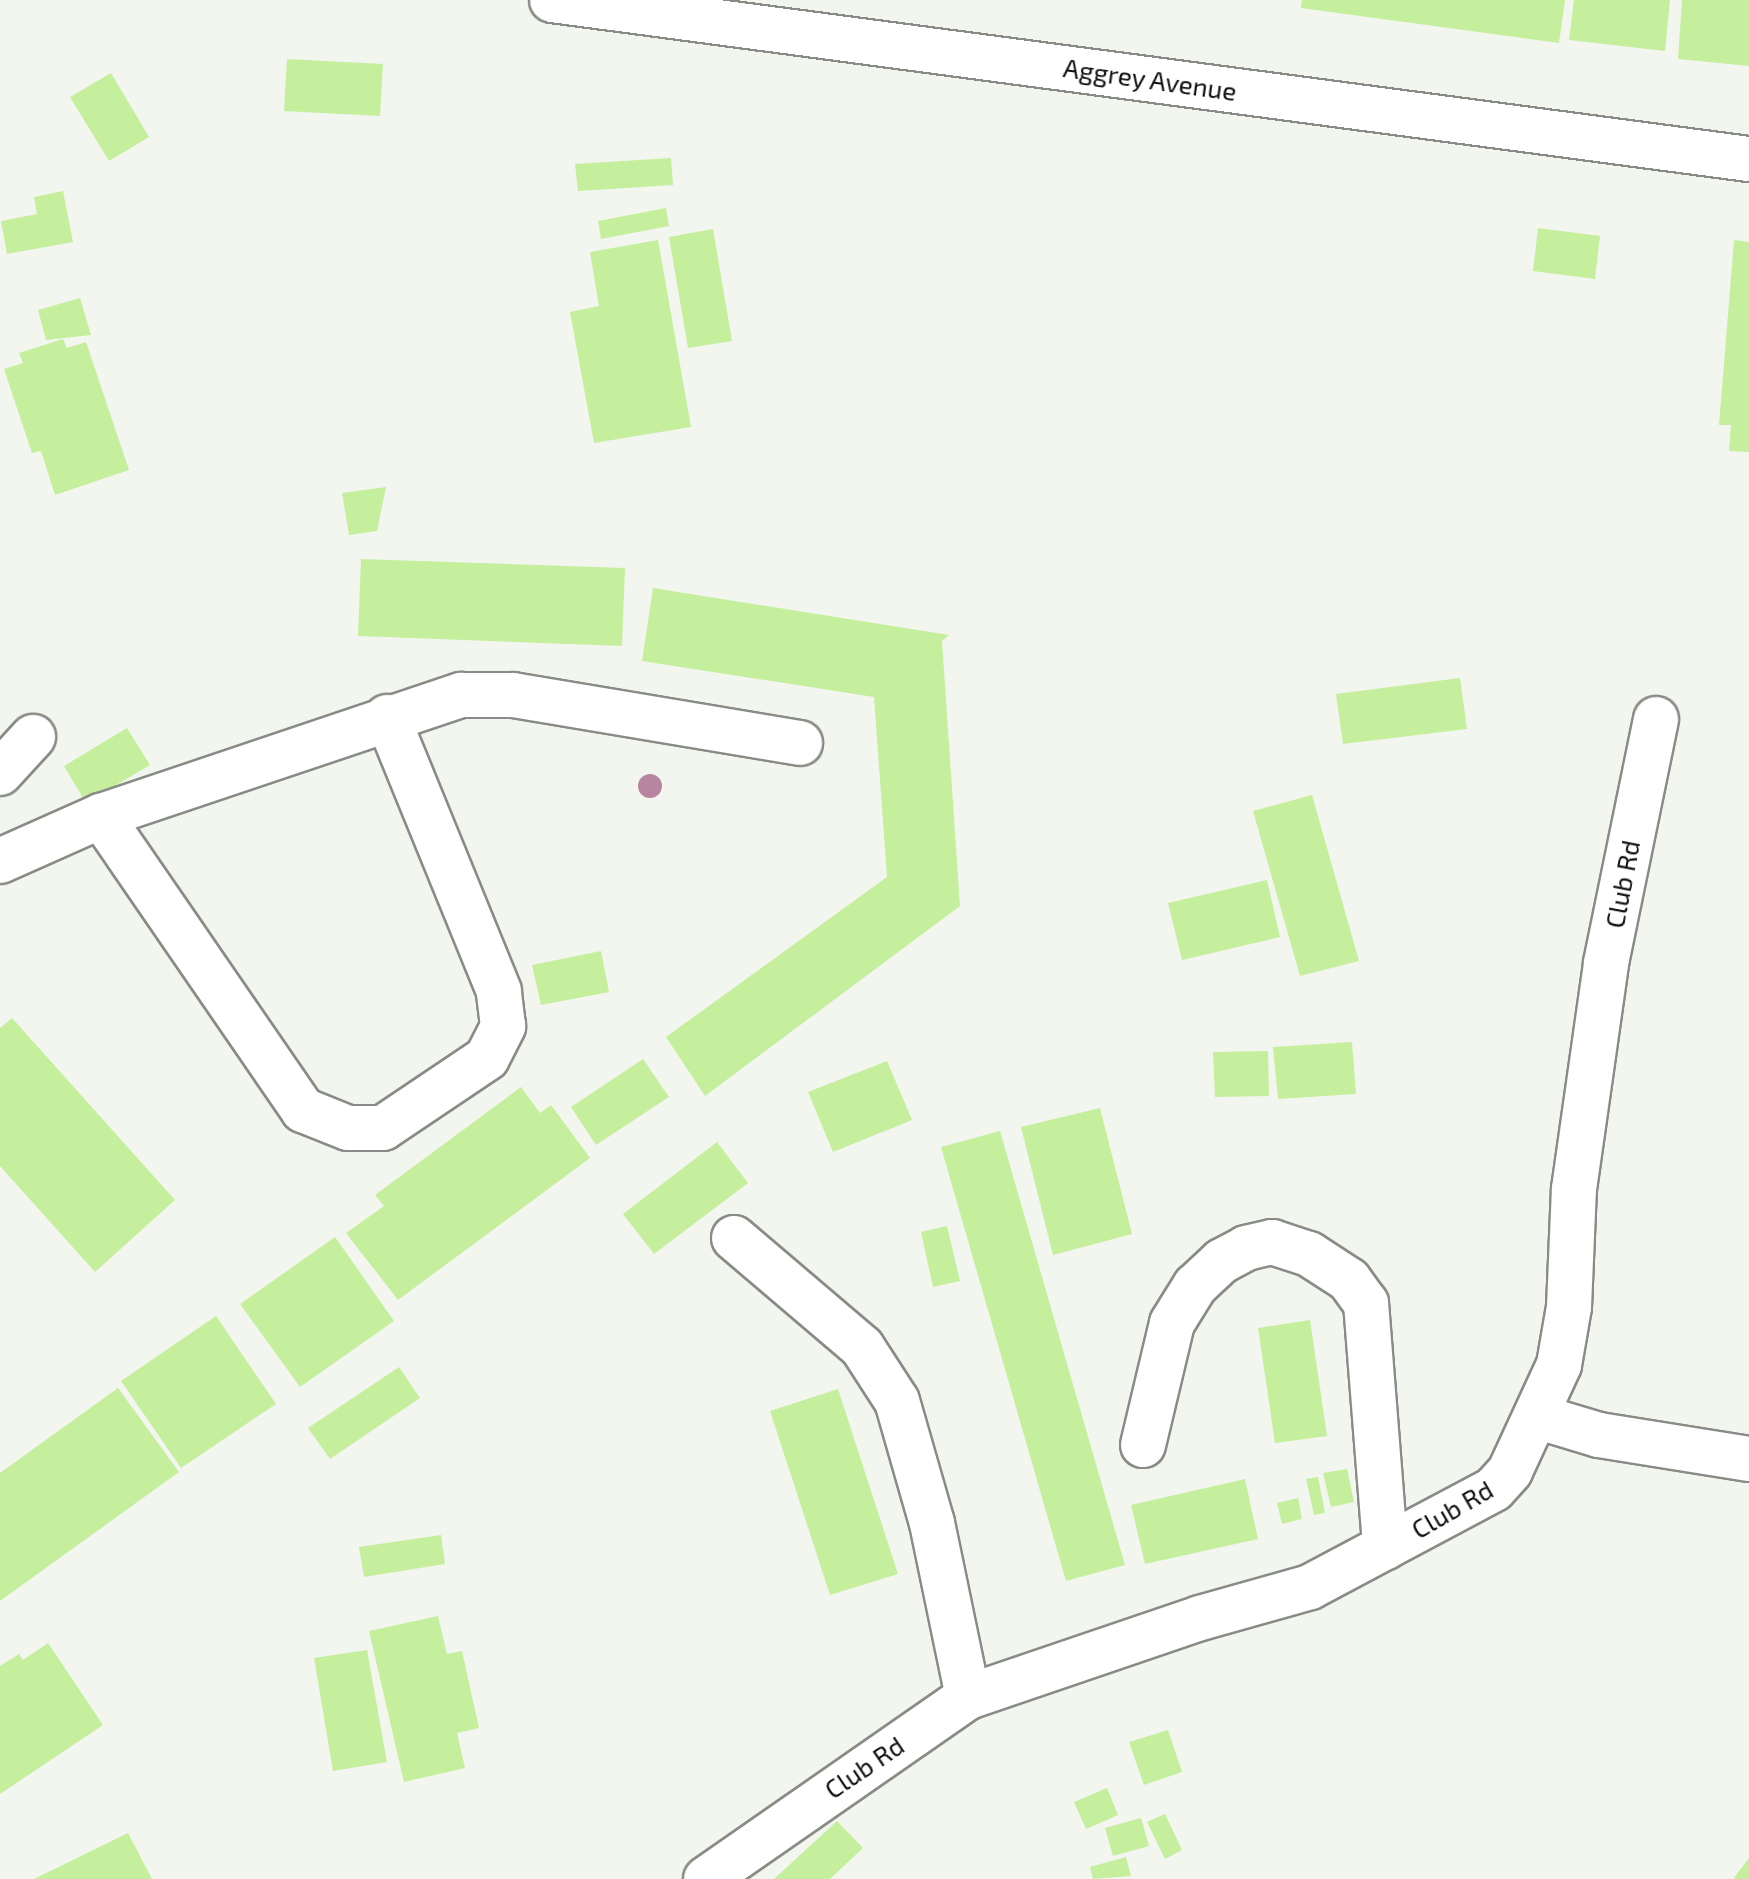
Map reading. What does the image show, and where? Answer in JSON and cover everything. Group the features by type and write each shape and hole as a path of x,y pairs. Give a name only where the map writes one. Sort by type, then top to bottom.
{"street":[{"name":"Aggrey Avenue","path":"552,0 1749,159"},
{"path":"0,861 101,816 387,717 461,695 513,695 800,743"},
{"path":"101,816 303,1110 348,1128 383,1128 487,1058 503,1026 499,991 387,717"},
{"name":"Club Rd","path":"706,1879 968,1697 1200,1618 1310,1587 1494,1489 1539,1417 1559,1365 1569,1307 1574,1189 1606,963 1656,719"},
{"path":"0,773 33,737"},
{"path":"734,1238 817,1305 862,1347 890,1387 932,1523 968,1697"},
{"path":"1143,1445 1172,1323 1195,1286 1246,1248 1272,1242 1309,1254 1349,1280 1366,1303 1385,1547"},
{"path":"1539,1417 1599,1435 1749,1459"}],"building":[{"path":"1302,0 1565,0 1559,43 1301,8"},
{"path":"1574,0 1670,0 1665,51 1569,40"},
{"path":"1682,0 1749,0 1749,66 1678,59"},
{"path":"287,59 383,64 380,116 284,111"},
{"path":"111,73 149,137 109,161 70,97"},
{"path":"671,158 673,185 578,191 575,164"},
{"path":"63,191 73,242 7,254 1,221 37,214 34,197"},
{"path":"666,208 669,226 601,239 598,221"},
{"path":"1538,228 1600,236 1595,279 1533,271"},
{"path":"713,229 732,341 688,348 669,237"},
{"path":"658,240 691,427 594,443 570,312 599,306 590,252"},
{"path":"1734,240 1749,242 1749,452 1729,451 1731,425 1719,425"},
{"path":"80,298 91,335 46,340 38,310"},
{"path":"63,339 67,348 86,342 129,470 55,495 41,451 32,453 4,369 23,363 19,353"},
{"path":"386,487 377,531 349,535 342,493"},
{"path":"361,559 625,568 622,646 358,636"},
{"path":"653,588 949,635 942,641 960,906 705,1096 666,1037 887,877 874,697 642,661"},
{"path":"1460,678 1467,729 1343,744 1336,694"},
{"path":"127,728 150,765 86,803 64,766"},
{"path":"1312,795 1359,961 1300,976 1253,811"},
{"path":"1267,880 1280,937 1182,960 1168,903"},
{"path":"601,951 609,992 541,1005 532,965"},
{"path":"12,1018 175,1200 95,1272 0,1166 0,1028"},
{"path":"1352,1042 1356,1094 1278,1099 1273,1047"},
{"path":"1268,1051 1269,1096 1215,1097 1213,1052"},
{"path":"643,1059 669,1097 596,1145 571,1107"},
{"path":"887,1061 912,1120 833,1152 808,1092"},
{"path":"521,1087 540,1113 551,1105 590,1158 398,1300 346,1233 384,1206 375,1195"},
{"path":"1100,1108 1132,1234 1053,1255 1021,1127"},
{"path":"1000,1131 1125,1565 1066,1581 941,1147"},
{"path":"717,1142 748,1183 654,1254 623,1214"},
{"path":"947,1226 960,1281 933,1287 921,1232"},
{"path":"335,1237 394,1321 300,1387 240,1304"},
{"path":"216,1316 276,1404 181,1468 121,1381"},
{"path":"1310,1320 1327,1436 1275,1443 1258,1328"},
{"path":"399,1367 420,1398 330,1459 308,1428"},
{"path":"118,1388 179,1472 0,1601 0,1473"},
{"path":"838,1389 898,1574 830,1595 770,1411"},
{"path":"1347,1469 1354,1502 1331,1507 1323,1473"},
{"path":"1318,1477 1325,1513 1314,1515 1306,1479"},
{"path":"1245,1479 1258,1539 1145,1564 1131,1505"},
{"path":"1298,1498 1302,1519 1282,1524 1277,1503"},
{"path":"441,1535 445,1564 364,1577 359,1547"},
{"path":"438,1616 447,1654 462,1651 479,1728 457,1733 465,1768 404,1782 369,1631"},
{"path":"48,1643 103,1725 0,1794 0,1666 19,1654 23,1660"},
{"path":"367,1650 387,1762 333,1771 314,1658"},
{"path":"1168,1730 1182,1772 1144,1785 1129,1742"},
{"path":"1107,1788 1118,1815 1086,1829 1074,1802"},
{"path":"1165,1814 1182,1850 1165,1859 1147,1822"},
{"path":"1141,1818 1149,1846 1113,1856 1105,1828"},
{"path":"837,1821 863,1848 830,1879 774,1879"},
{"path":"128,1833 152,1879 34,1879"},
{"path":"1126,1857 1131,1876 1093,1879 1090,1867"},
{"path":"1749,1858 1749,1879 1734,1879 1736,1875"}]}
